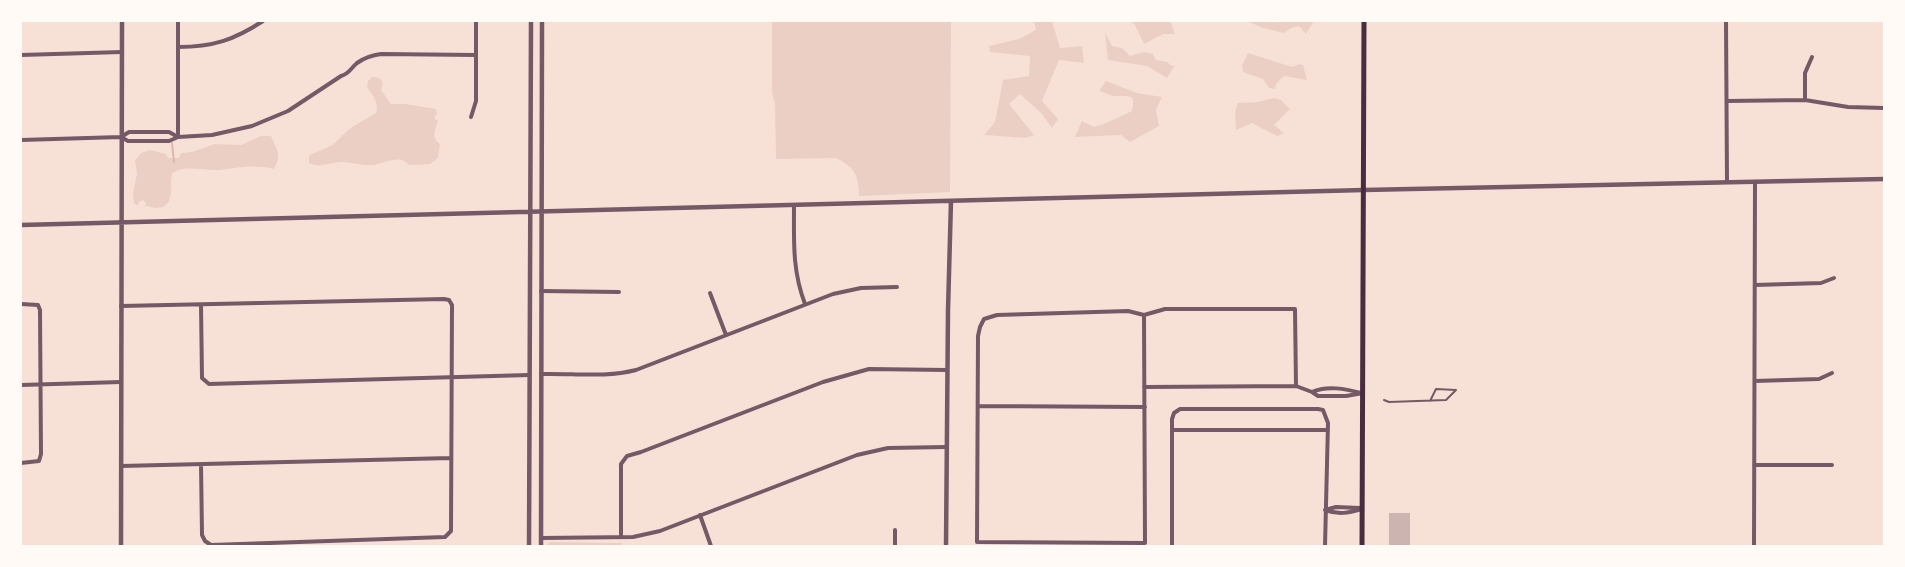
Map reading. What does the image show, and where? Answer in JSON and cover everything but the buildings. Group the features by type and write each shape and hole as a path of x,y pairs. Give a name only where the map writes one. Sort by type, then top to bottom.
{"main road":[{"path":"1362,546 1364,21"}],"street":[{"path":"121,546 122,21"},
{"path":"178,21 178,137"},
{"path":"178,47 208,46 226,42 264,21"},
{"path":"471,116 476,101 476,21"},
{"path":"529,546 531,21"},
{"path":"541,546 542,21"},
{"path":"1726,21 1727,182"},
{"path":"21,55 122,52"},
{"path":"21,140 121,137 128,141 169,141 178,137 225,133 269,120 288,111 341,76 348,74 356,64 371,56 381,54 476,55"},
{"path":"1804,100 1805,73 1812,57"},
{"path":"1726,101 1804,100 1848,107 1884,108"},
{"path":"121,137 128,132 169,132 178,137"},
{"path":"21,225 951,200 1884,179"},
{"path":"1754,546 1755,182"},
{"path":"946,546 947,370 951,200"},
{"path":"794,205 795,270 805,304"},
{"path":"1755,285 1821,283 1834,278"},
{"path":"541,374 620,374 636,370 805,304 847,290 897,287"},
{"path":"541,291 618,292"},
{"path":"710,293 726,335"},
{"path":"121,306 444,299 448,300 452,305 450,377 451,531 445,538 316,543 211,544 204,540 202,535 201,464"},
{"path":"21,304 38,305 40,310 41,384 41,454 39,461 21,463"},
{"path":"201,305 202,378 209,384 530,375"},
{"path":"1144,315 1146,543 1054,545 977,542 978,336 984,319 997,314 1128,311 1144,315 1165,309 1295,309 1296,386"},
{"path":"621,537 621,464 627,456 648,450 823,382 869,369 947,370"},
{"path":"1755,381 1819,379 1832,373"},
{"path":"21,384 121,382"},
{"path":"1144,387 1296,386 1318,396 1346,396 1363,393"},
{"path":"1312,392 1319,389 1346,389 1363,393"},
{"path":"978,406 1144,407"},
{"path":"1172,546 1172,419 1174,413 1180,409 1323,410 1326,415 1328,430 1325,546"},
{"path":"1172,430 1328,430"},
{"path":"541,538 621,537 652,534 857,455 888,448 946,447"},
{"path":"121,466 451,458"},
{"path":"1754,465 1832,465"},
{"path":"1325,510 1336,514 1346,514 1362,509"},
{"path":"700,516 711,546"},
{"path":"895,530 895,546"}],"lane":[{"path":"1384,400 1389,402 1430,401 1446,400 1456,390 1436,389 1430,401"}],"shaded area":[{"path":"772,21 951,21 950,192 859,196 855,173 848,165 836,158 776,159 775,104 772,92"},
{"path":"1034,21 1052,21 1060,48 1082,46 1084,63 1059,60 1042,101 1058,119 1052,128 1041,113 1020,94 1009,104 1034,135 1026,138 984,135 995,122 1003,80 1029,76 1030,56 990,52 989,46 1019,39 1036,30"},
{"path":"1130,21 1170,21 1175,34 1163,34 1144,44 1135,25"},
{"path":"1247,21 1314,21 1306,34 1299,26 1291,28 1284,33 1263,28"},
{"path":"1105,32 1112,46 1122,48 1130,56 1144,52 1153,54 1156,60 1167,62 1172,66 1175,65 1167,78 1147,66 1108,60"},
{"path":"1248,53 1292,67 1299,64 1303,65 1307,80 1284,76 1276,84 1275,89 1269,88 1263,79 1243,72 1242,65"},
{"path":"372,77 378,77 381,80 383,84 381,90 391,104 405,104 436,109 437,114 434,118 438,121 435,139 440,144 438,158 430,164 409,165 396,159 368,165 341,162 321,165 309,163 310,155 333,145 349,129 376,113 376,102 367,86 368,81"},
{"path":"1106,81 1137,93 1162,97 1156,110 1159,126 1130,142 1121,135 1075,137 1082,121 1094,127 1132,111 1132,98 1114,96 1099,91"},
{"path":"1274,98 1281,100 1290,109 1274,125 1284,133 1277,136 1252,123 1236,130 1235,112 1238,103 1258,102"},
{"path":"261,136 271,136 277,149 278,160 274,169 240,167 219,170 182,169 172,174 169,200 163,207 145,206 146,203 143,200 139,202 138,206 134,203 133,193 137,174 135,161 141,153 150,150 166,154 168,158 179,158 181,153 192,152 215,144 241,145"},
{"path":"550,542 622,543 622,546 545,546"}],"waterway":[{"path":"172,143 174,162"}]}
